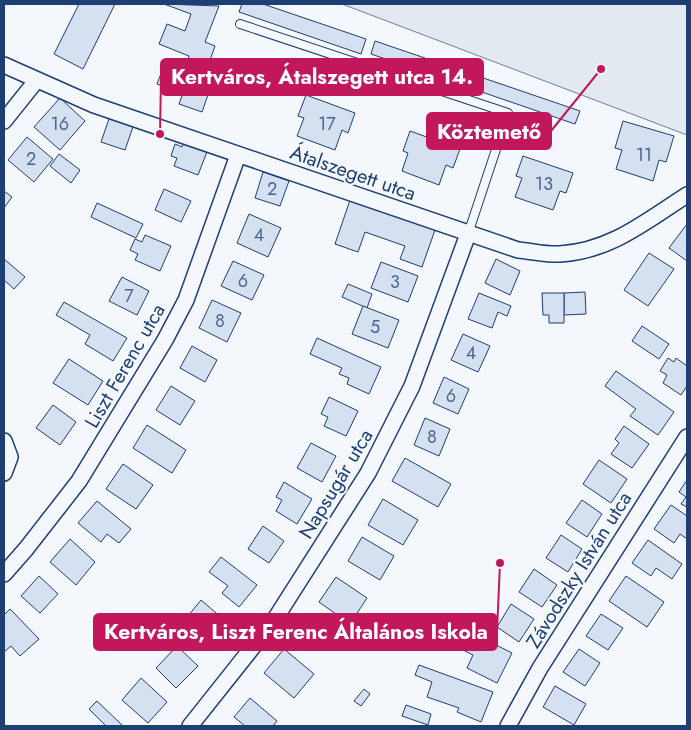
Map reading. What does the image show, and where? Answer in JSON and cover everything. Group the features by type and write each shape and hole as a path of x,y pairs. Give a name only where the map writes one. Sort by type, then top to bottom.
{"street":[{"name":"Átalszegett utca","path":"4,65 36,81 94,105 518,250 560,254 604,246 624,236 687,195"},
{"path":"4,121 36,81"},
{"name":"Liszt Ferenc utca","path":"4,574 79,481 161,348 186,300 238,155"},
{"name":"Napsugár utca","path":"190,726 275,619 368,474 412,386 468,234"},
{"name":"Závodszky István utca","path":"508,726 540,668 687,437"},
{"path":"4,441 10,457 4,472"}],"lane":[{"path":"240,24 508,113 468,234"}],"shaded area":[{"path":"342,4 687,4 687,135"}],"building":[{"path":"79,4 115,4 83,69 54,54"},
{"path":"164,4 219,6 205,42 215,46 202,83 211,86 202,112 179,104 183,93 157,84 165,63 184,70 189,56 159,44 167,24 185,31 191,14"},
{"path":"242,4 263,4 366,39 361,54 239,12"},
{"path":"375,41 580,111 575,124 371,54"},
{"path":"306,95 355,113 348,133 342,130 335,150 297,136 304,118 298,116"},
{"path":"60,98 85,121 60,150 34,127"},
{"path":"110,116 134,124 125,150 101,142"},
{"path":"623,121 674,136 666,162 659,160 653,181 616,169 622,150 615,148"},
{"path":"410,131 460,149 453,168 446,165 439,185 402,171 408,153 403,151"},
{"path":"27,137 53,159 34,182 8,160"},
{"path":"184,141 208,149 198,175 174,166 177,158 171,156 175,144 182,147"},
{"path":"59,154 80,170 71,183 50,166"},
{"path":"523,156 573,173 566,193 560,191 553,210 515,197 522,178 516,176"},
{"path":"263,172 289,181 280,206 255,198"},
{"path":"164,189 191,201 181,222 155,210"},
{"path":"4,191 12,197 4,208"},
{"path":"350,200 435,230 422,267 400,259 405,246 365,232 358,252 335,244"},
{"path":"97,203 143,224 136,238 91,217"},
{"path":"249,214 281,228 268,257 237,243"},
{"path":"687,224 687,261 669,248"},
{"path":"145,235 171,246 160,271 135,260 138,254 130,250 135,239 142,242"},
{"path":"649,253 674,269 648,306 624,290"},
{"path":"4,259 25,277 14,289 4,280"},
{"path":"496,259 520,271 510,295 485,283"},
{"path":"233,261 264,275 252,300 221,286"},
{"path":"381,262 418,276 408,302 371,288"},
{"path":"122,277 149,291 137,315 109,301"},
{"path":"348,284 372,294 367,308 342,297"},
{"path":"585,292 586,314 564,315 564,293"},
{"path":"479,293 511,306 507,316 498,312 492,328 468,319"},
{"path":"542,293 564,293 564,323 549,323 549,315 543,315"},
{"path":"212,300 241,313 227,342 199,328"},
{"path":"64,302 127,338 113,361 85,344 90,335 56,315"},
{"path":"363,306 399,320 388,348 352,334"},
{"path":"642,326 669,344 659,359 632,341"},
{"path":"463,334 490,346 478,372 451,360"},
{"path":"317,338 381,367 369,394 347,384 349,378 339,374 342,368 310,354"},
{"path":"192,346 217,360 205,382 180,368"},
{"path":"668,358 674,362 676,358 687,366 687,386 681,395 663,383 667,375 660,371"},
{"path":"69,359 103,381 88,405 53,383"},
{"path":"616,371 674,412 658,435 630,416 636,409 605,386"},
{"path":"444,377 469,389 458,414 433,403"},
{"path":"171,386 195,401 180,425 156,410"},
{"path":"329,397 358,411 346,436 324,426 328,417 321,414"},
{"path":"53,405 76,422 60,445 36,428"},
{"path":"425,418 450,429 439,456 414,445"},
{"path":"147,425 186,450 172,473 133,448"},
{"path":"624,426 649,444 632,468 611,454 619,443 615,439"},
{"path":"311,443 336,456 322,482 297,468"},
{"path":"405,458 451,484 438,507 392,481"},
{"path":"599,460 627,479 611,503 583,484"},
{"path":"123,464 153,485 136,509 106,489"},
{"path":"687,480 687,507 681,504 686,497 679,492"},
{"path":"284,482 312,499 297,524 276,511 282,500 276,497"},
{"path":"383,499 418,520 403,545 368,525"},
{"path":"582,500 602,514 587,537 566,523"},
{"path":"97,501 131,529 119,543 107,534 101,542 78,523"},
{"path":"671,505 687,516 687,539 680,534 674,543 654,529"},
{"path":"263,526 284,541 269,563 248,549"},
{"path":"561,535 582,549 568,572 546,558"},
{"path":"362,537 394,556 380,580 348,561"},
{"path":"70,539 95,562 76,585 50,562"},
{"path":"648,540 682,564 672,579 656,568 651,576 632,563"},
{"path":"221,557 257,585 239,607 222,593 228,586 209,572"},
{"path":"534,569 557,585 542,607 519,592"},
{"path":"39,576 58,594 40,613 21,596"},
{"path":"626,576 664,602 647,627 609,601"},
{"path":"336,577 367,598 350,624 319,602"},
{"path":"201,600 229,624 212,645 184,621"},
{"path":"511,604 534,619 519,642 497,627"},
{"path":"10,609 39,639 20,656 11,646 4,652 4,615"},
{"path":"601,614 623,628 608,650 586,636"},
{"path":"312,616 332,630 318,650 298,636"},
{"path":"460,627 512,653 497,683 467,668 473,655 451,644"},
{"path":"177,646 198,666 176,688 156,668"},
{"path":"284,649 314,674 294,698 264,673"},
{"path":"579,649 600,663 585,686 563,672"},
{"path":"419,665 493,692 481,722 457,712 459,708 427,697 432,682 415,675"},
{"path":"141,678 167,702 148,723 122,700"},
{"path":"555,686 586,704 574,725 543,707"},
{"path":"364,689 370,694 361,706 354,701"},
{"path":"250,698 277,721 273,726 245,726 234,717"},
{"path":"97,701 123,726 106,726 89,709"},
{"path":"406,705 431,714 428,725 402,716"}],"place":[{"name":"Köztemető","path":"601,69"},
{"name":"Kertváros, Átalszegett utca 14.","path":"160,134"},
{"name":"Kertváros, Liszt Ferenc Általános Iskola","path":"500,563"}]}
